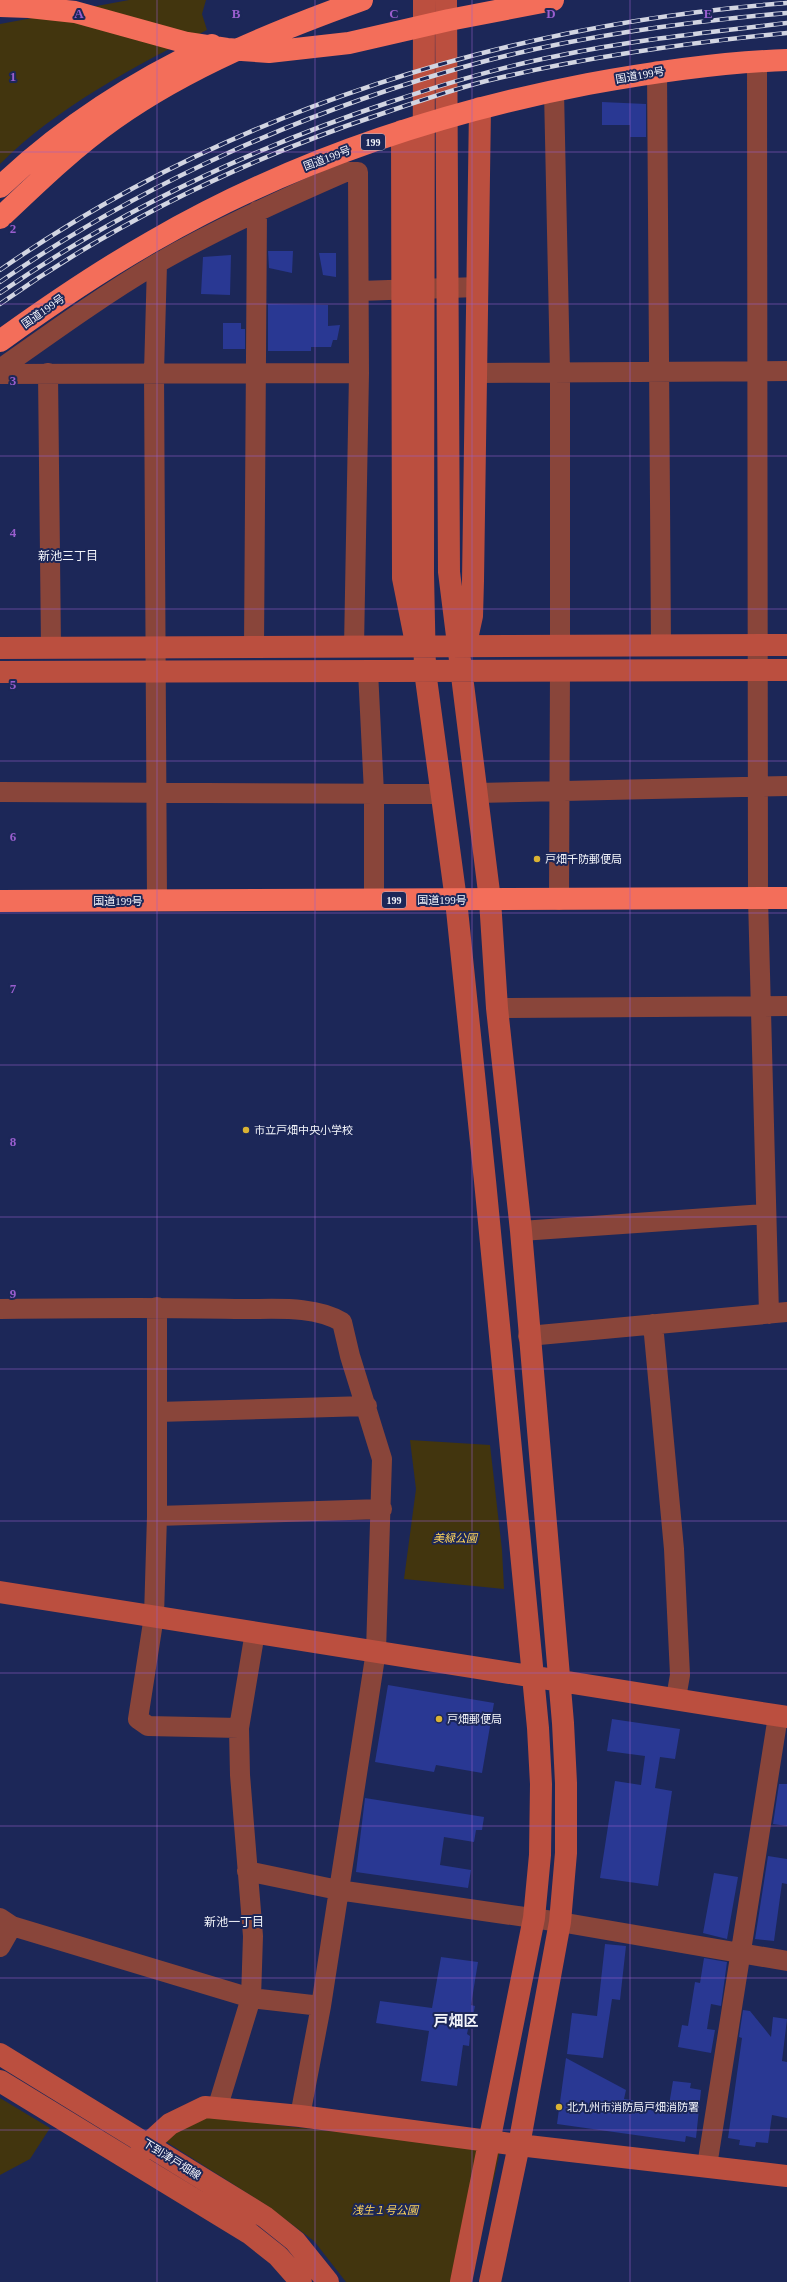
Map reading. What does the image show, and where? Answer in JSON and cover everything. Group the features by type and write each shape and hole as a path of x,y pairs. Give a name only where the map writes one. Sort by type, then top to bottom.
{"highway":[{"path":"0,16 87,0"},
{"path":"0,188 56,138 138,84 184,58 321,0"},
{"path":"0,218 76,150 115,119 164,88 261,38 362,0"},
{"path":"0,6 29,7 75,12 187,43 227,49 269,52 328,46 553,0"},
{"name":"国道199号","path":"0,341 71,290 154,240 229,201 317,161 402,131 480,108 554,91 657,71 757,61 787,60"},
{"name":"国道199号","path":"0,901 787,898"}],"street":[{"path":"424,0 423,573 421,645 456,900 486,1189 541,1784 540,1855 534,1918 461,2282"},
{"path":"446,0 449,572 462,645 461,672 490,900 497,1008 521,1231 528,1336 559,1680 566,1783 566,1853 560,1922 519,2145 490,2282"},
{"path":"528,1336 778,1313 766,1214 758,898 756,371 757,61"},
{"path":"657,71 661,646"},
{"path":"554,91 560,372 560,645"},
{"path":"462,645 472,616 480,108"},
{"path":"402,131 402,578 407,606 421,645"},
{"path":"0,369 73,317 157,264 257,211 345,172 358,172 359,373 354,647"},
{"path":"254,648 257,211"},
{"path":"157,264 154,372 154,672 157,901"},
{"path":"359,291 478,287"},
{"path":"476,374 660,371 787,371"},
{"path":"0,374 154,372 359,373"},
{"path":"48,373 51,648"},
{"path":"0,648 254,648 421,645 787,645"},
{"path":"559,900 560,670"},
{"path":"0,672 787,670"},
{"path":"368,671 374,794 374,900"},
{"path":"477,793 787,786"},
{"path":"0,792 155,791 442,794"},
{"path":"497,1008 787,1006"},
{"path":"521,1231 766,1214"},
{"path":"0,1309 157,1307 302,1311 328,1314 342,1322 350,1356 367,1406 382,1459 382,1509 376,1652 321,2006 300,2116"},
{"path":"157,1307 157,1516 154,1616 138,1719 148,1726 238,1728"},
{"path":"653,1324 674,1549 680,1675 676,1698"},
{"path":"157,1412 367,1406"},
{"path":"157,1516 382,1509"},
{"path":"0,1592 783,1716 741,1953 706,2166"},
{"path":"217,2109 251,1998 254,1936 247,1871 238,1728 255,1632"},
{"path":"247,1871 338,1890 560,1922 787,1961"},
{"path":"0,1947 6,1922 251,1998 321,2006"},
{"name":"下到津戸畑線","path":"0,2054 264,2217 295,2242 328,2282"},
{"name":"下到津戸畑線","path":"0,2081 249,2233 278,2256 301,2282"},
{"path":"133,2162 148,2144 170,2124 205,2107 300,2116 519,2145 787,2176"}],"green space":[{"path":"129,0 206,0 202,14 207,30 125,73 71,106 46,124 0,164 0,24"},
{"name":"美緑公園","path":"410,1440 490,1445 502,1550 504,1589 404,1579 416,1489"},
{"path":"0,2098 50,2128 30,2159 0,2175"},
{"name":"浅生１号公園","path":"208,2117 500,2151 471,2282 346,2282 314,2241 266,2205 165,2141 176,2130"}],"building":[{"path":"602,102 646,104 646,137 630,137 630,125 602,125"},
{"path":"268,251 293,251 292,273 269,268"},
{"path":"319,253 336,253 336,277 323,275"},
{"path":"231,255 230,295 201,294 203,257"},
{"path":"268,304 328,305 328,326 340,325 337,340 333,340 331,347 311,347 311,351 268,351"},
{"path":"223,323 241,323 241,329 245,329 245,349 223,349"},
{"path":"388,1685 494,1703 482,1773 436,1765 434,1772 375,1762"},
{"path":"612,1719 680,1729 675,1759 660,1757 655,1788 672,1791 658,1886 600,1878 615,1781 641,1785 645,1756 607,1751"},
{"path":"779,1784 787,1784 787,1826 773,1824"},
{"path":"365,1798 484,1817 482,1830 476,1830 474,1842 444,1837 440,1865 471,1870 468,1888 356,1872"},
{"path":"768,1856 787,1859 787,1884 782,1883 774,1941 755,1939"},
{"path":"714,1873 738,1877 727,1939 703,1933"},
{"path":"605,1944 626,1946 620,2000 612,1999 603,2058 567,2054 572,2013 597,2016"},
{"path":"441,1957 478,1962 471,2005 475,2006 473,2016 470,2019 467,2034 470,2036 469,2046 463,2045 457,2086 421,2081 429,2031 376,2023 380,2001 432,2008"},
{"path":"704,1958 727,1962 721,2006 711,2004 707,2029 715,2030 711,2053 678,2047 682,2025 688,2026 695,1982 700,1983"},
{"path":"743,2010 750,2011 771,2037 773,2017 787,2019 782,2061 787,2062 787,2118 772,2115 768,2143 756,2142 755,2147 739,2145 740,2140 728,2138 742,2038 739,2037"},
{"path":"566,2058 626,2090 624,2099 669,2105 673,2081 691,2083 690,2088 701,2090 696,2138 686,2136 685,2142 557,2124"}],"railway":[{"path":"0,270 88,213 181,164 277,121 376,84 477,55 579,31 683,14 787,3"},
{"path":"0,282 55,246 112,212 170,181 230,152 290,126 352,103 478,63 554,45 632,31 787,13"},
{"path":"0,293 92,235 140,208 188,184 288,140 390,102 472,76 514,65 586,50 700,33 787,23"},
{"path":"0,304 89,246 183,195 281,151 381,114 434,96 523,72 673,46 787,33"}],"place":[{"name":"戸畑千防郵便局","path":"537,859"},
{"name":"市立戸畑中央小学校","path":"246,1130"},
{"name":"戸畑郵便局","path":"439,1719"},
{"name":"北九州市消防局戸畑消防署","path":"559,2107"}],"district":[{"name":"新池三丁目","path":"68,556"},
{"name":"新池一丁目","path":"234,1922"},
{"name":"戸畑区","path":"456,2021"}]}
